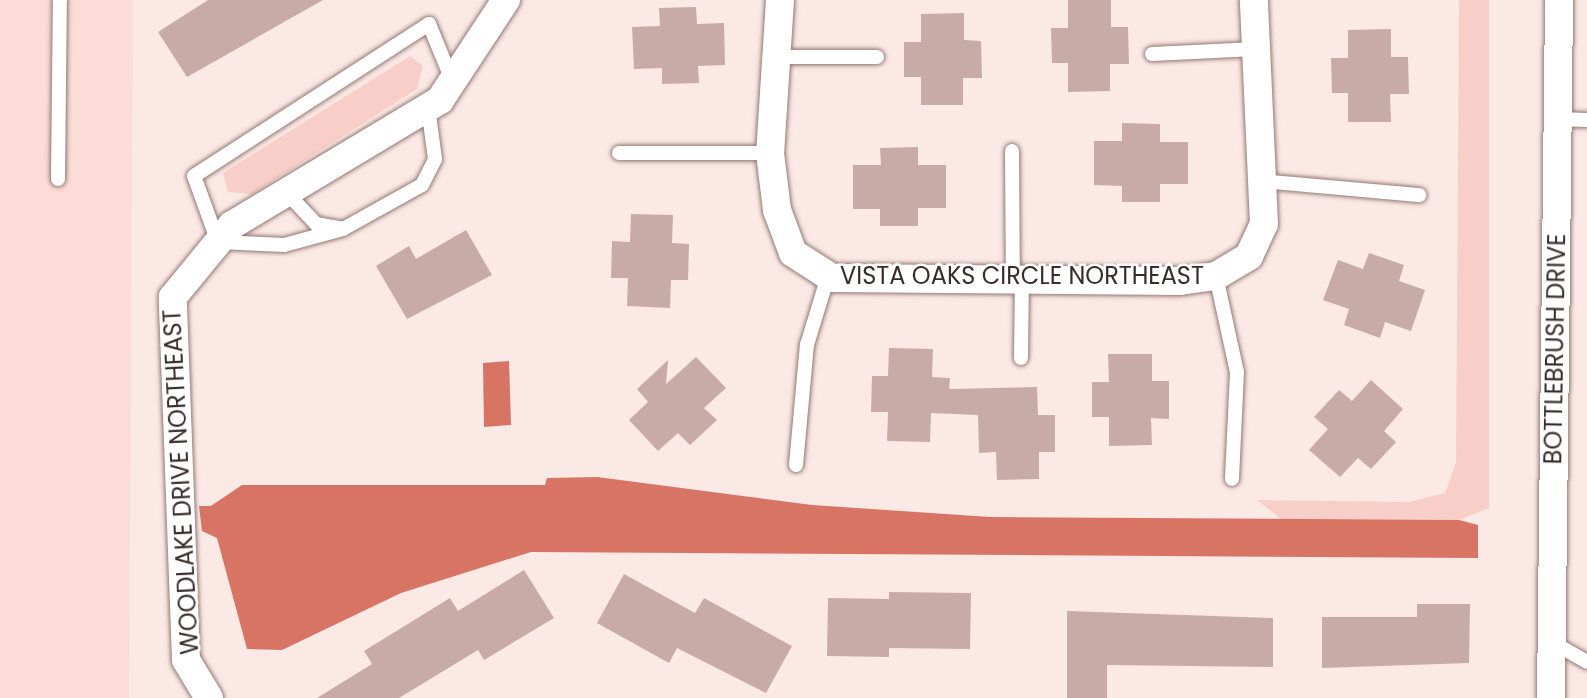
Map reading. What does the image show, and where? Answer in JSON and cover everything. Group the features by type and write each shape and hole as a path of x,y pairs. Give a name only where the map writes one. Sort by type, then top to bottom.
{"street":[{"name":"WOODLAKE DRIVE NORTHEAST","path":"209,698 186,660 173,297 232,225 428,107 453,82 506,0"},
{"name":"VISTA OAKS CIRCLE NORTHEAST","path":"780,0 770,153 777,210 793,253 828,275 1017,280 1216,276 1249,256 1264,224 1254,0"},
{"name":"BOTTLEBRUSH DRIVE","path":"1551,698 1559,0"}],"lane":[{"path":"58,179 60,0"},
{"path":"428,107 435,159 422,186 343,229 284,245 218,242 194,176 429,24 453,82"},
{"path":"1152,54 1256,49"},
{"path":"776,57 877,57"},
{"path":"1558,119 1587,120"},
{"path":"1012,151 1021,358"},
{"path":"619,153 770,153"},
{"path":"1261,181 1419,195"},
{"path":"286,192 316,224 343,229"},
{"path":"796,465 807,345 828,275"},
{"path":"1216,276 1237,372 1232,479"},
{"path":"1552,642 1587,662"}],"shaded area":[{"path":"0,0 133,0 129,698 0,698"},
{"path":"1459,0 1489,0 1489,508 1459,520 1281,519 1257,500 1409,502 1445,493 1456,463"},
{"path":"410,56 423,66 417,89 252,194 228,192 223,173"},
{"path":"509,361 511,425 484,427 483,363"},
{"path":"597,477 812,505 990,517 1459,520 1478,525 1478,558 531,552 401,593 282,650 247,649 217,538 202,531 199,506 211,506 242,485 545,485 547,478"}],"building":[{"path":"208,0 323,0 187,77 158,32"},
{"path":"1068,0 1111,0 1111,27 1128,27 1129,64 1110,64 1110,91 1068,92 1068,63 1052,63 1051,28 1068,28"},
{"path":"696,7 697,24 724,23 725,65 698,66 699,83 662,84 662,68 634,69 632,27 660,26 659,8"},
{"path":"964,13 964,40 981,41 982,78 963,78 963,105 921,105 921,77 904,77 904,42 921,42 921,14"},
{"path":"1391,29 1391,57 1408,57 1409,94 1390,94 1391,122 1348,122 1348,93 1332,93 1331,58 1348,58 1348,30"},
{"path":"1122,123 1160,124 1160,142 1188,142 1188,184 1160,184 1160,202 1122,202 1122,186 1094,185 1094,141 1122,141"},
{"path":"918,147 918,165 946,165 946,208 918,208 918,226 880,226 880,209 853,209 853,165 881,165 880,148"},
{"path":"631,214 673,215 672,243 689,244 688,280 671,280 670,308 627,306 628,278 611,278 612,241 630,242"},
{"path":"466,230 492,275 407,319 376,266 409,246 416,259"},
{"path":"1369,253 1404,265 1399,281 1425,290 1411,331 1385,322 1380,338 1344,325 1349,309 1323,300 1338,260 1363,269"},
{"path":"889,348 933,349 932,377 950,378 949,389 1037,387 1038,415 1055,415 1055,452 1039,452 1039,479 997,480 996,452 979,453 978,415 931,413 930,442 887,441 888,412 871,412 872,376 888,376"},
{"path":"1108,354 1152,354 1152,381 1169,381 1169,419 1151,418 1152,445 1109,446 1109,417 1092,417 1092,382 1109,382"},
{"path":"696,357 726,388 704,408 717,420 690,445 678,433 658,451 629,420 648,402 637,389 668,360 666,384"},
{"path":"1371,380 1403,409 1384,431 1396,442 1371,469 1358,458 1340,477 1309,450 1328,429 1314,417 1339,390 1352,401"},
{"path":"524,570 554,618 484,660 478,650 399,698 317,698 372,664 364,651 450,598 458,611"},
{"path":"624,574 695,613 704,598 792,646 766,693 677,648 669,663 597,623"},
{"path":"889,592 971,593 970,649 889,648 889,657 827,656 828,598 889,599"},
{"path":"1417,604 1470,604 1469,663 1322,668 1322,617 1417,617"},
{"path":"1067,611 1273,618 1273,667 1107,665 1107,698 1067,698"}]}
